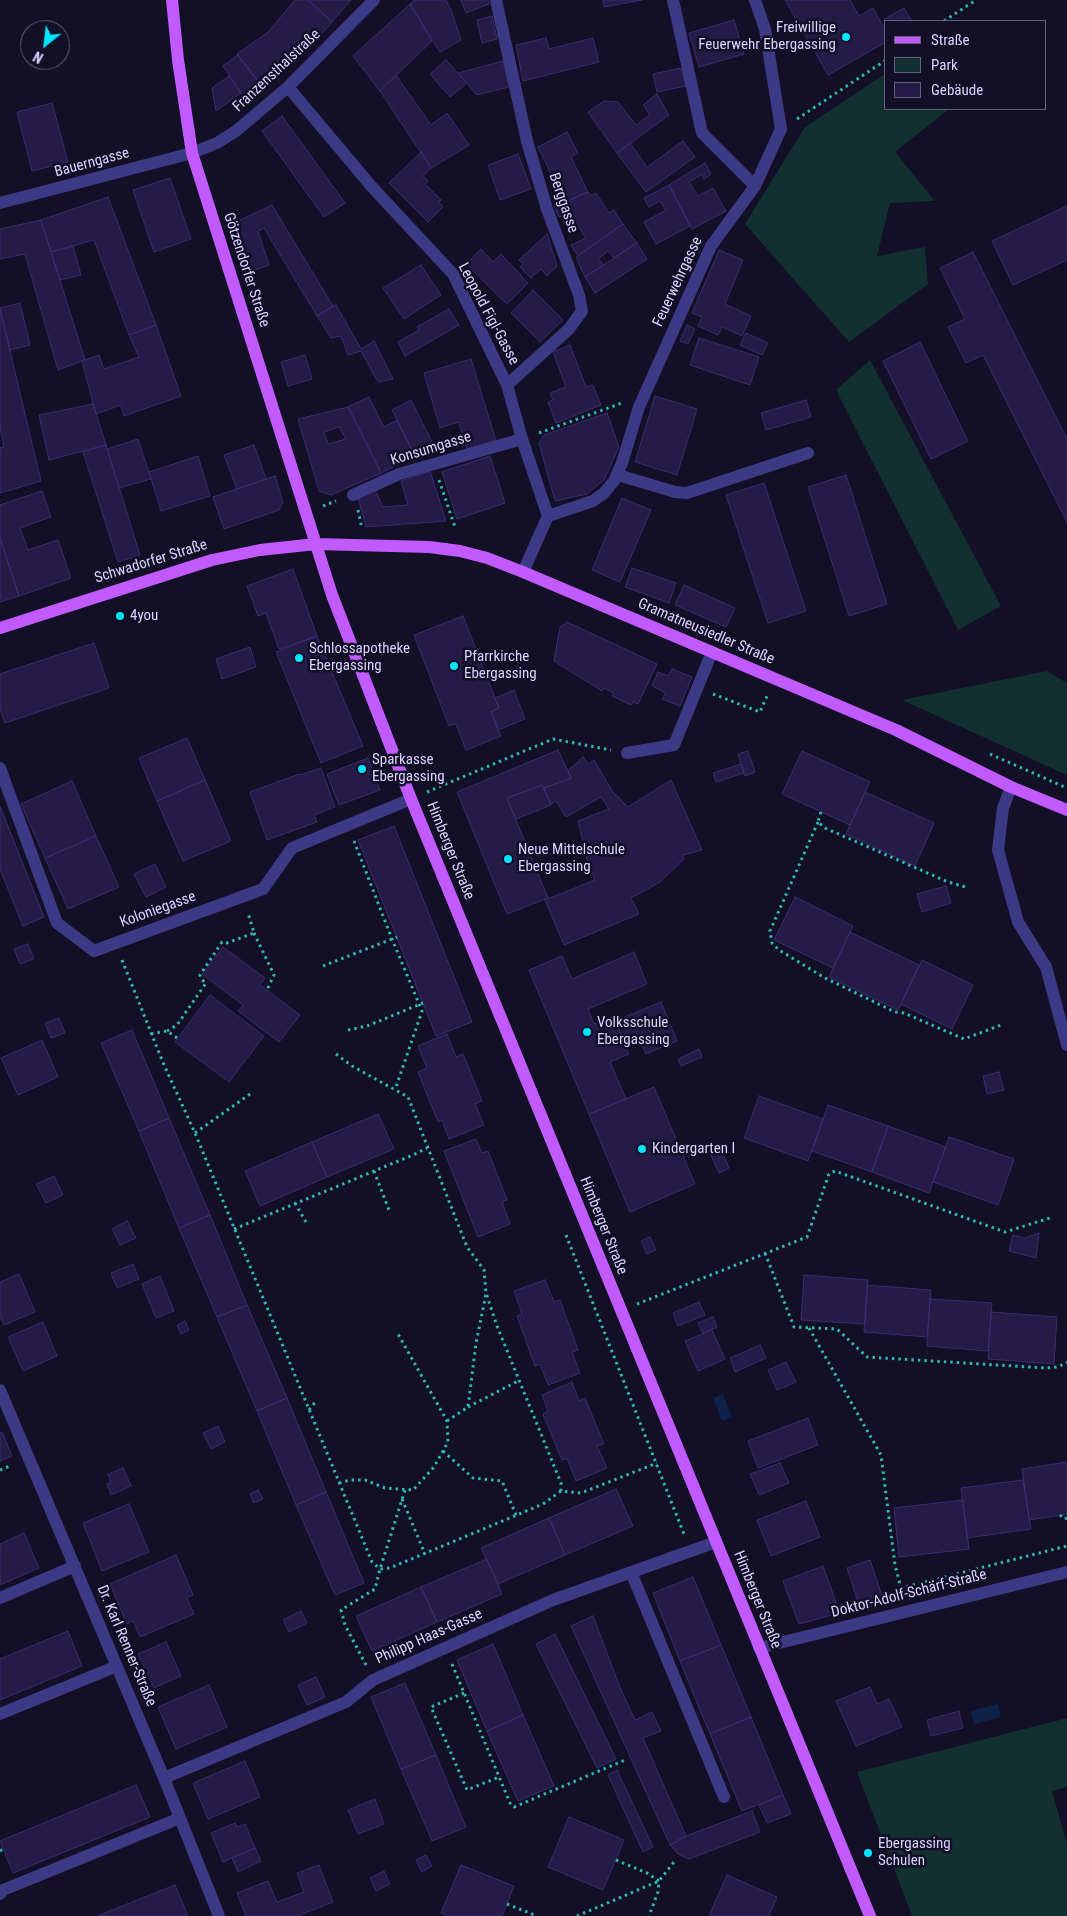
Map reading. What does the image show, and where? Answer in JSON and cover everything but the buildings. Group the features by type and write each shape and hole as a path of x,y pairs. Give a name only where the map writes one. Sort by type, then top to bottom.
{"main road":[{"name":"Götzendorfer Straße","path":"172,0 178,60 192,154 316,544"},
{"name":"Gramatneusiedler Straße","path":"316,544 387,545 445,549 486,558 896,730 1010,787 1067,810"},
{"name":"Schwadorfer Straße","path":"0,628 212,560 273,548 316,544"},
{"name":"Himberger Straße","path":"316,544 332,595 411,799 870,1916"}],"street":[{"name":"Franzensthalstraße","path":"192,154 217,143 236,131 288,87 374,0"},
{"name":"Berggasse","path":"496,0 527,141 547,209 579,295 582,310 569,329 507,385"},
{"path":"673,0 702,133 755,186"},
{"path":"755,0 766,29 780,129"},
{"name":"Leopold Figl-Gasse","path":"288,87 372,187 452,274 507,385 522,439 548,516"},
{"name":"Feuerwehrgasse","path":"548,516 593,502 609,489 618,475 640,407 711,246 755,186 780,129"},
{"name":"Bauerngasse","path":"0,203 192,154"},
{"name":"Konsumgasse","path":"353,495 400,474 522,439"},
{"path":"618,475 675,492 687,493 808,453"},
{"path":"523,572 548,516"},
{"path":"626,753 674,745 712,652"},
{"name":"Koloniegasse","path":"0,768 57,923 94,951 263,889 292,848 411,799"},
{"path":"1010,787 1003,808 998,850 1018,922 1046,967 1067,1045"},
{"name":"Dr. Karl Renner-Straße","path":"0,1390 164,1778 219,1916"},
{"name":"Philipp Haas-Gasse","path":"164,1778 346,1702 373,1680 553,1600 716,1542"},
{"path":"0,1598 75,1566"},
{"path":"631,1572 724,1797"},
{"name":"Doktor-Adolf-Schärf-Straße","path":"759,1648 1067,1572"},
{"path":"0,1714 117,1666"},
{"path":"0,1894 3,1890 180,1818"}],"path":[{"path":"946,20 976,0"},
{"path":"780,129 884,61"},
{"path":"522,439 631,400 640,407"},
{"path":"434,464 455,527"},
{"path":"698,687 760,712 775,679"},
{"path":"411,799 553,739 626,753"},
{"path":"821,812 770,931 772,943 778,950 825,978 895,1012 904,1013 964,1039 1001,1025"},
{"path":"818,822 824,828 948,882 966,887"},
{"path":"347,825 367,868 392,939 422,1011 395,1090"},
{"path":"243,896 254,933 274,975 267,990"},
{"path":"151,1034 178,1025 206,983 201,980 200,975 222,942 254,933"},
{"path":"323,966 397,937"},
{"path":"115,944 372,1562 380,1569 390,1568 543,1504 560,1491 581,1493 657,1462"},
{"path":"348,1030 367,1026 423,1003"},
{"path":"167,1030 178,1038"},
{"path":"336,1054 352,1066 408,1097 467,1247 484,1270 486,1293 497,1326 561,1483 560,1491"},
{"path":"195,1133 250,1094"},
{"path":"234,1229 427,1148"},
{"path":"374,1171 389,1210"},
{"path":"621,1311 808,1237 829,1174 835,1171 1005,1232 1052,1217"},
{"path":"295,1203 307,1224"},
{"path":"566,1235 657,1462 690,1551"},
{"path":"765,1254 794,1327 837,1329 867,1357 1046,1368 1058,1367 1067,1362"},
{"path":"468,1407 476,1343 486,1293"},
{"path":"809,1328 881,1455 895,1565 901,1588 1067,1546"},
{"path":"339,1483 350,1480 365,1480 385,1488 413,1490 434,1467 448,1442 446,1421 398,1334"},
{"path":"446,1421 468,1407 520,1380"},
{"path":"309,1410 317,1400"},
{"path":"443,1451 473,1478 502,1481 516,1515"},
{"path":"373,1680 345,1624 341,1610 375,1589 401,1498 405,1490"},
{"path":"401,1498 424,1554"},
{"path":"1060,1515 1064,1519 1067,1518"},
{"path":"445,1648 499,1777 514,1807 625,1760"},
{"path":"464,1693 431,1707 467,1790 499,1777"},
{"path":"616,1860 648,1873 659,1881"},
{"path":"577,1916 659,1881 674,1862"},
{"path":"649,1916 658,1892 659,1881"},
{"path":"507,1904 537,1916"}],"green space":[{"path":"884,74 884,110 948,110 895,152 935,201 890,203 877,256 925,247 928,284 849,342 745,224 805,127"},
{"path":"870,360 1001,606 958,630 836,390"},
{"path":"1047,671 1067,683 1067,775 902,700"},
{"path":"1067,1718 1067,1787 1052,1791 1067,1844 1067,1916 912,1916 857,1772"}],"water":[{"path":"723,1394 732,1417 722,1421 713,1398"},
{"path":"998,1704 1001,1717 974,1724 971,1711"}],"place":[{"name":"Freiwillige Feuerwehr Ebergassing","path":"846,37"},
{"name":"4you","path":"120,616"},
{"name":"Schlossapotheke Ebergassing","path":"299,658"},
{"name":"Pfarrkirche Ebergassing","path":"454,666"},
{"name":"Sparkasse Ebergassing","path":"362,769"},
{"name":"Neue Mittelschule Ebergassing","path":"508,859"},
{"name":"Volksschule Ebergassing","path":"587,1032"},
{"name":"Kindergarten I","path":"642,1149"},
{"name":"Ebergassing Schulen","path":"868,1853"}]}
